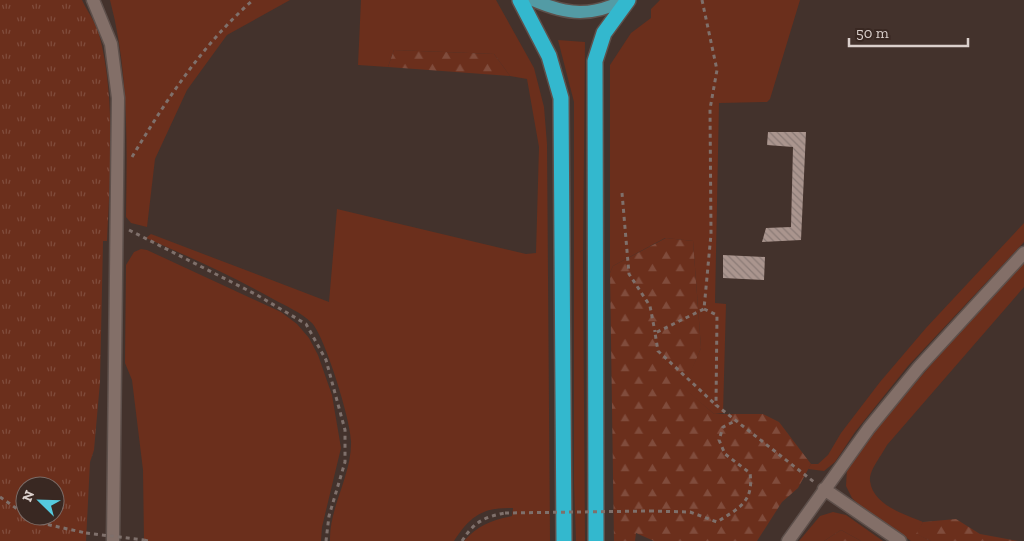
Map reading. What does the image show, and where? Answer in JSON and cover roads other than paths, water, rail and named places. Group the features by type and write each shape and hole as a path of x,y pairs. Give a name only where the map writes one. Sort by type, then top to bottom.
{"highway":[{"path":"520,0 549,56 561,98 563,145 564,541"},
{"path":"596,541 595,61 604,33 627,0"}],"main road":[{"path":"533,0 555,10 581,13 607,9 627,0"}],"street":[{"path":"93,0 100,6 111,44 118,98 113,541"},
{"path":"788,541 869,428 919,367 1024,253"},
{"path":"824,489 900,541"}]}
